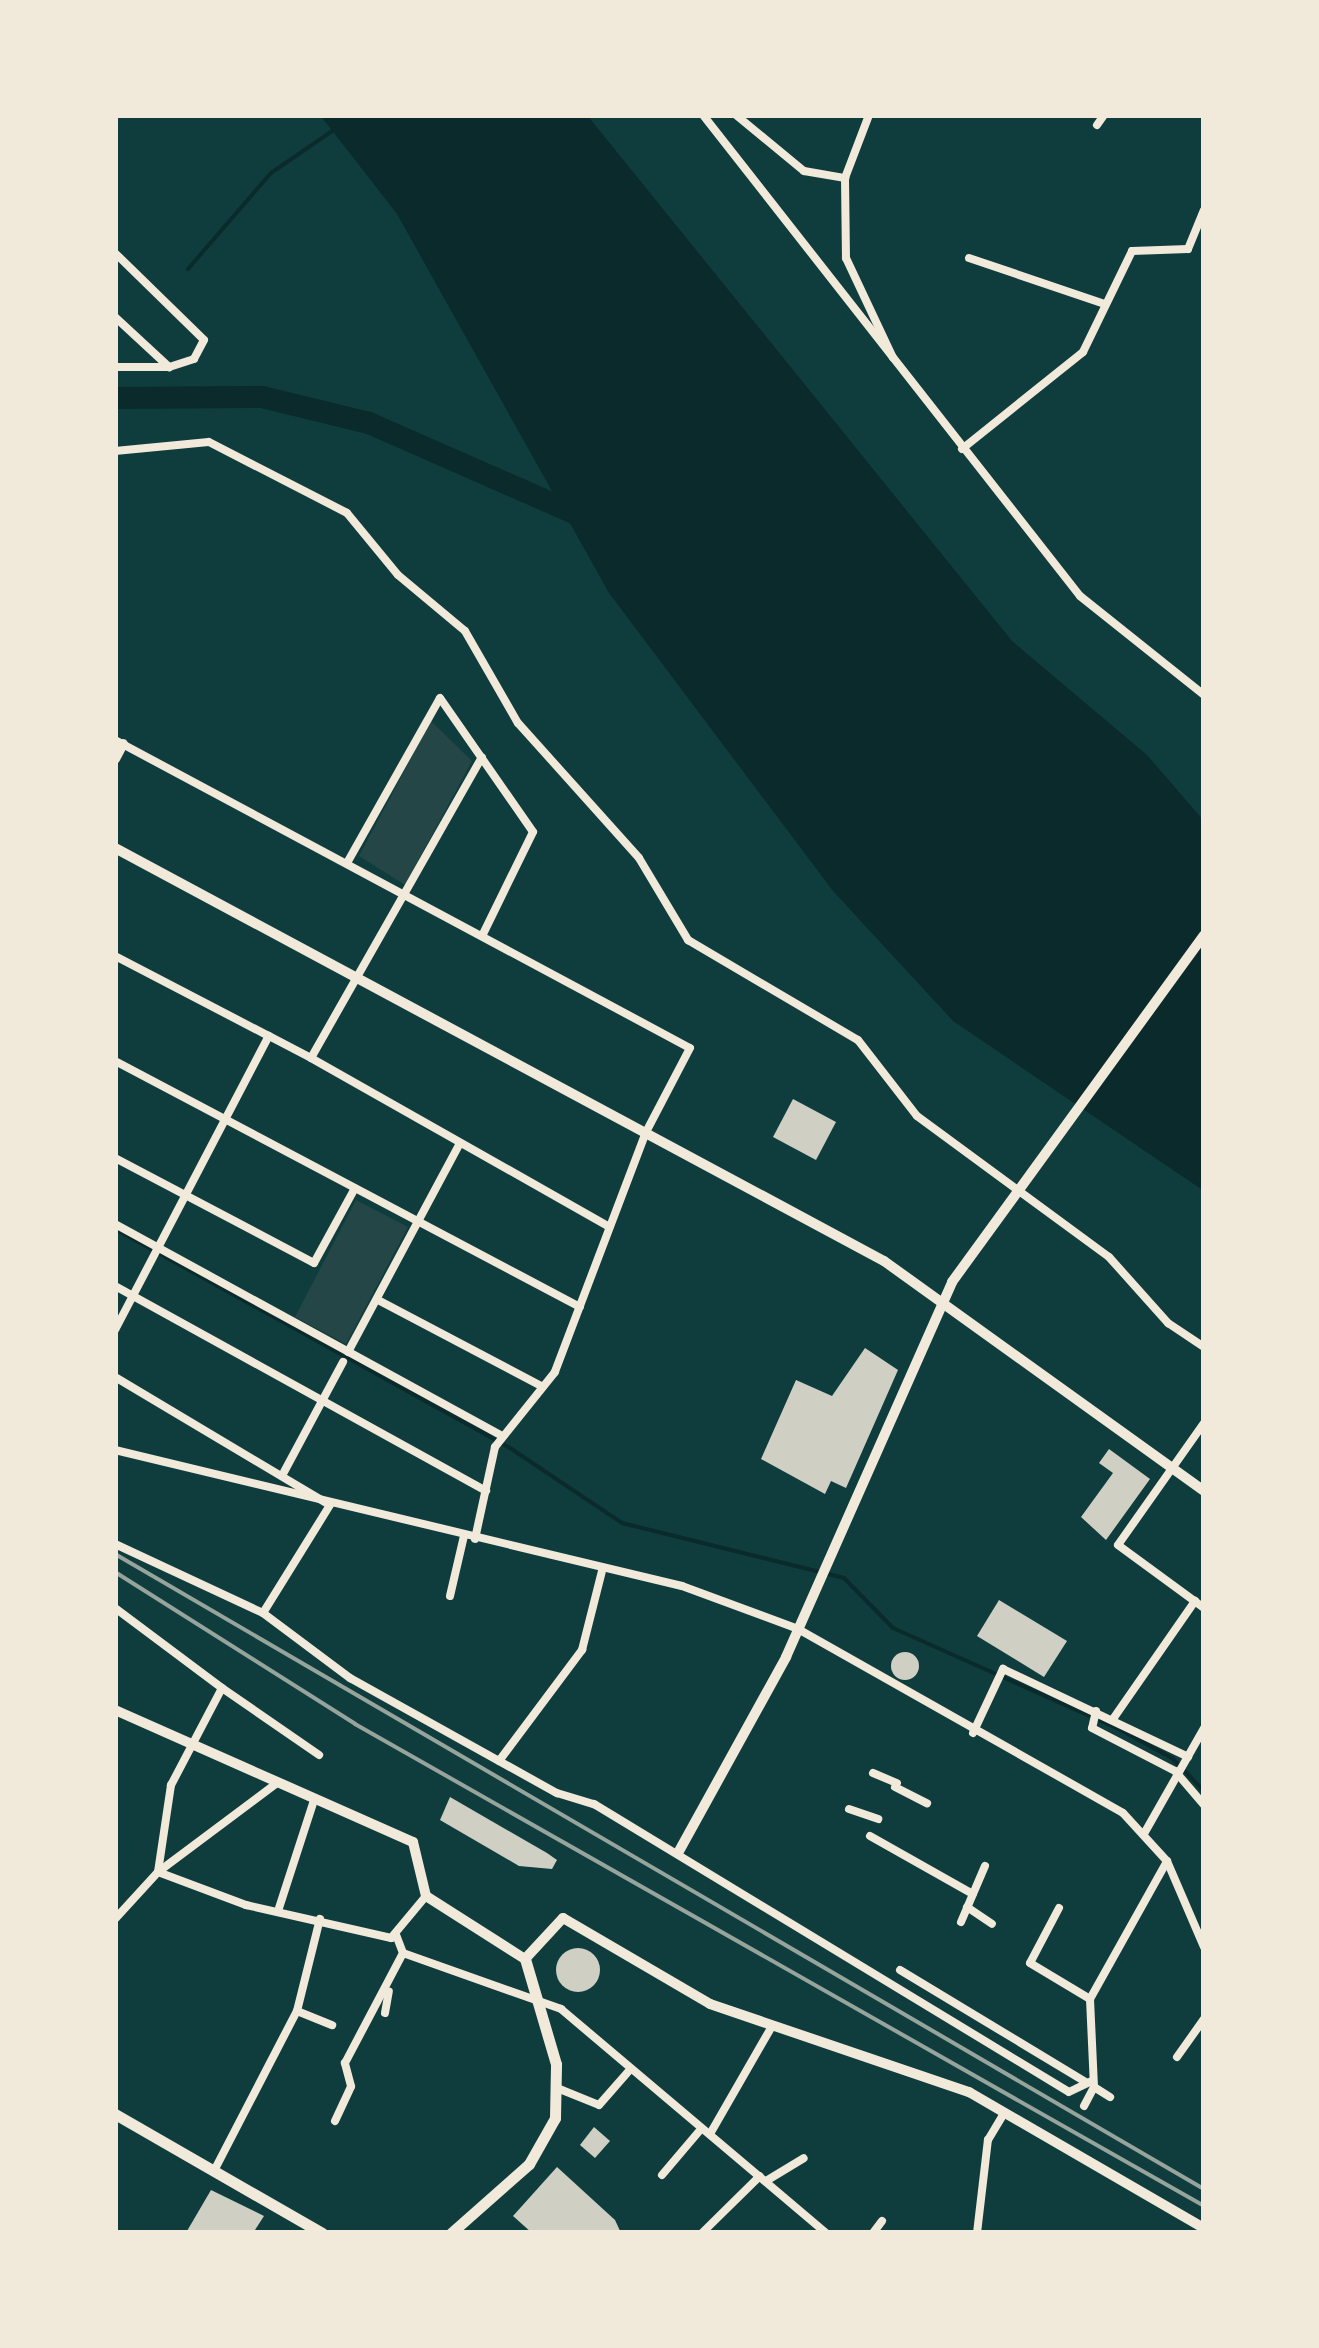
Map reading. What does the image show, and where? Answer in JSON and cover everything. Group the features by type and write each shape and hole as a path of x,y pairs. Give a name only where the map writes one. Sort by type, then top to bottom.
{"main road":[{"path":"451,2233 529,2164 554,2118 557,2088 525,1959"},
{"path":"115,2114 322,2233"}],"street":[{"path":"703,115 1080,596 1204,695"},
{"path":"736,115 804,171 846,178"},
{"path":"869,115 846,178 846,258 893,358"},
{"path":"1097,125 1104,115"},
{"path":"962,450 1083,352 1132,251 1188,249 1204,210"},
{"path":"115,252 204,340 194,359 169,367 115,367"},
{"path":"969,258 1105,304"},
{"path":"115,316 169,367"},
{"path":"115,450 209,442 347,513 398,575 464,631 518,723 632,850 688,940 858,1040 893,1094 1110,1257 1168,1324 1204,1347"},
{"path":"347,863 433,698 482,758 534,844 483,934"},
{"path":"115,759 119,742 690,1048 646,1132 580,1307 541,1386 499,1441 450,1596"},
{"path":"311,1058 360,979 482,758"},
{"path":"115,848 884,1262 1204,1491"},
{"path":"678,1853 798,1629 952,1282 1015,1185 1204,934"},
{"path":"115,956 311,1058 610,1227"},
{"path":"115,1330 269,1036"},
{"path":"115,1061 580,1307"},
{"path":"348,1352 459,1145"},
{"path":"115,1158 314,1263 355,1188"},
{"path":"115,1224 348,1352 499,1441"},
{"path":"115,1286 486,1491"},
{"path":"378,1300 541,1386"},
{"path":"284,1472 343,1362"},
{"path":"115,1377 284,1472 330,1505"},
{"path":"1204,1423 1118,1545 1204,1608"},
{"path":"115,1450 602,1571 682,1586 798,1629 1146,1832 1167,1861 1204,1947"},
{"path":"262,1613 330,1505"},
{"path":"115,1544 262,1613 350,1678 678,1853 1069,2092 1091,2084"},
{"path":"499,1760 582,1650 602,1571"},
{"path":"1113,1719 1195,1601"},
{"path":"115,1608 319,1755"},
{"path":"973,1734 998,1677 1094,1717 1184,1767"},
{"path":"158,1872 186,1742 222,1688"},
{"path":"115,1710 413,1842 426,1896 525,1959 562,1918 710,2004 911,2066 1004,2113 1204,2228"},
{"path":"1094,1717 1113,1719 1184,1767 1204,1805"},
{"path":"1146,1832 1204,1728"},
{"path":"873,1773 927,1803"},
{"path":"115,1918 158,1872 277,1783"},
{"path":"279,1908 314,1800"},
{"path":"849,1809 878,1819"},
{"path":"870,1836 973,1894"},
{"path":"1084,2106 1091,2084 1090,1999 1167,1861"},
{"path":"961,1922 985,1866"},
{"path":"158,1872 320,1919 396,1935"},
{"path":"396,1935 426,1896"},
{"path":"967,1907 992,1924"},
{"path":"1058,1908 1030,1964 1090,1999"},
{"path":"215,2170 297,2011 320,1919"},
{"path":"385,2013 403,1953 396,1935"},
{"path":"403,1953 561,2008 628,2072 706,2131 826,2233"},
{"path":"900,1970 1110,2097"},
{"path":"335,2121 351,2086 352,2046 389,1991"},
{"path":"297,2011 332,2025"},
{"path":"1177,2057 1204,2019"},
{"path":"662,2175 706,2131 772,2026"},
{"path":"557,2088 599,2105 628,2072"},
{"path":"977,2233 988,2140 1004,2113"},
{"path":"702,2233 763,2178 804,2158"},
{"path":"873,2233 882,2222"}],"shaded area":[{"path":"320,115 587,115 1012,641 1147,755 1204,821 1204,1191 953,1021 833,891 609,593 397,214"},
{"path":"431,721 472,761 405,885 359,856"},
{"path":"356,1200 408,1227 346,1344 295,1317"}],"building":[{"path":"793,1099 836,1122 816,1160 773,1137"},
{"path":"865,1348 898,1370 846,1488 831,1481 825,1494 761,1459 796,1380 832,1396"},
{"path":"1109,1449 1150,1479 1106,1540 1081,1517 1113,1473 1099,1463"},
{"path":"999,1600 1067,1641 1044,1677 977,1636"},
{"path":"905,1652 915,1656 919,1666 915,1676 905,1680 895,1676 891,1666 895,1656"},
{"path":"450,1797 557,1860 552,1869 519,1866 440,1820"},
{"path":"578,1948 594,1954 600,1970 594,1986 578,1992 562,1986 556,1970 562,1954"},
{"path":"594,2127 610,2141 595,2158 580,2145"},
{"path":"557,2167 615,2220 621,2233 532,2233 513,2216"},
{"path":"211,2190 264,2216 253,2233 187,2231"}],"waterway":[{"path":"188,269 271,173 335,129"},
{"path":"115,398 262,397 369,423 588,519"},
{"path":"115,1229 513,1450 622,1523 844,1578 893,1628 1117,1728 1172,1758 1204,1791"}],"railway":[{"path":"115,1554 1204,2189"},
{"path":"115,1572 355,1724 1204,2206"}]}
